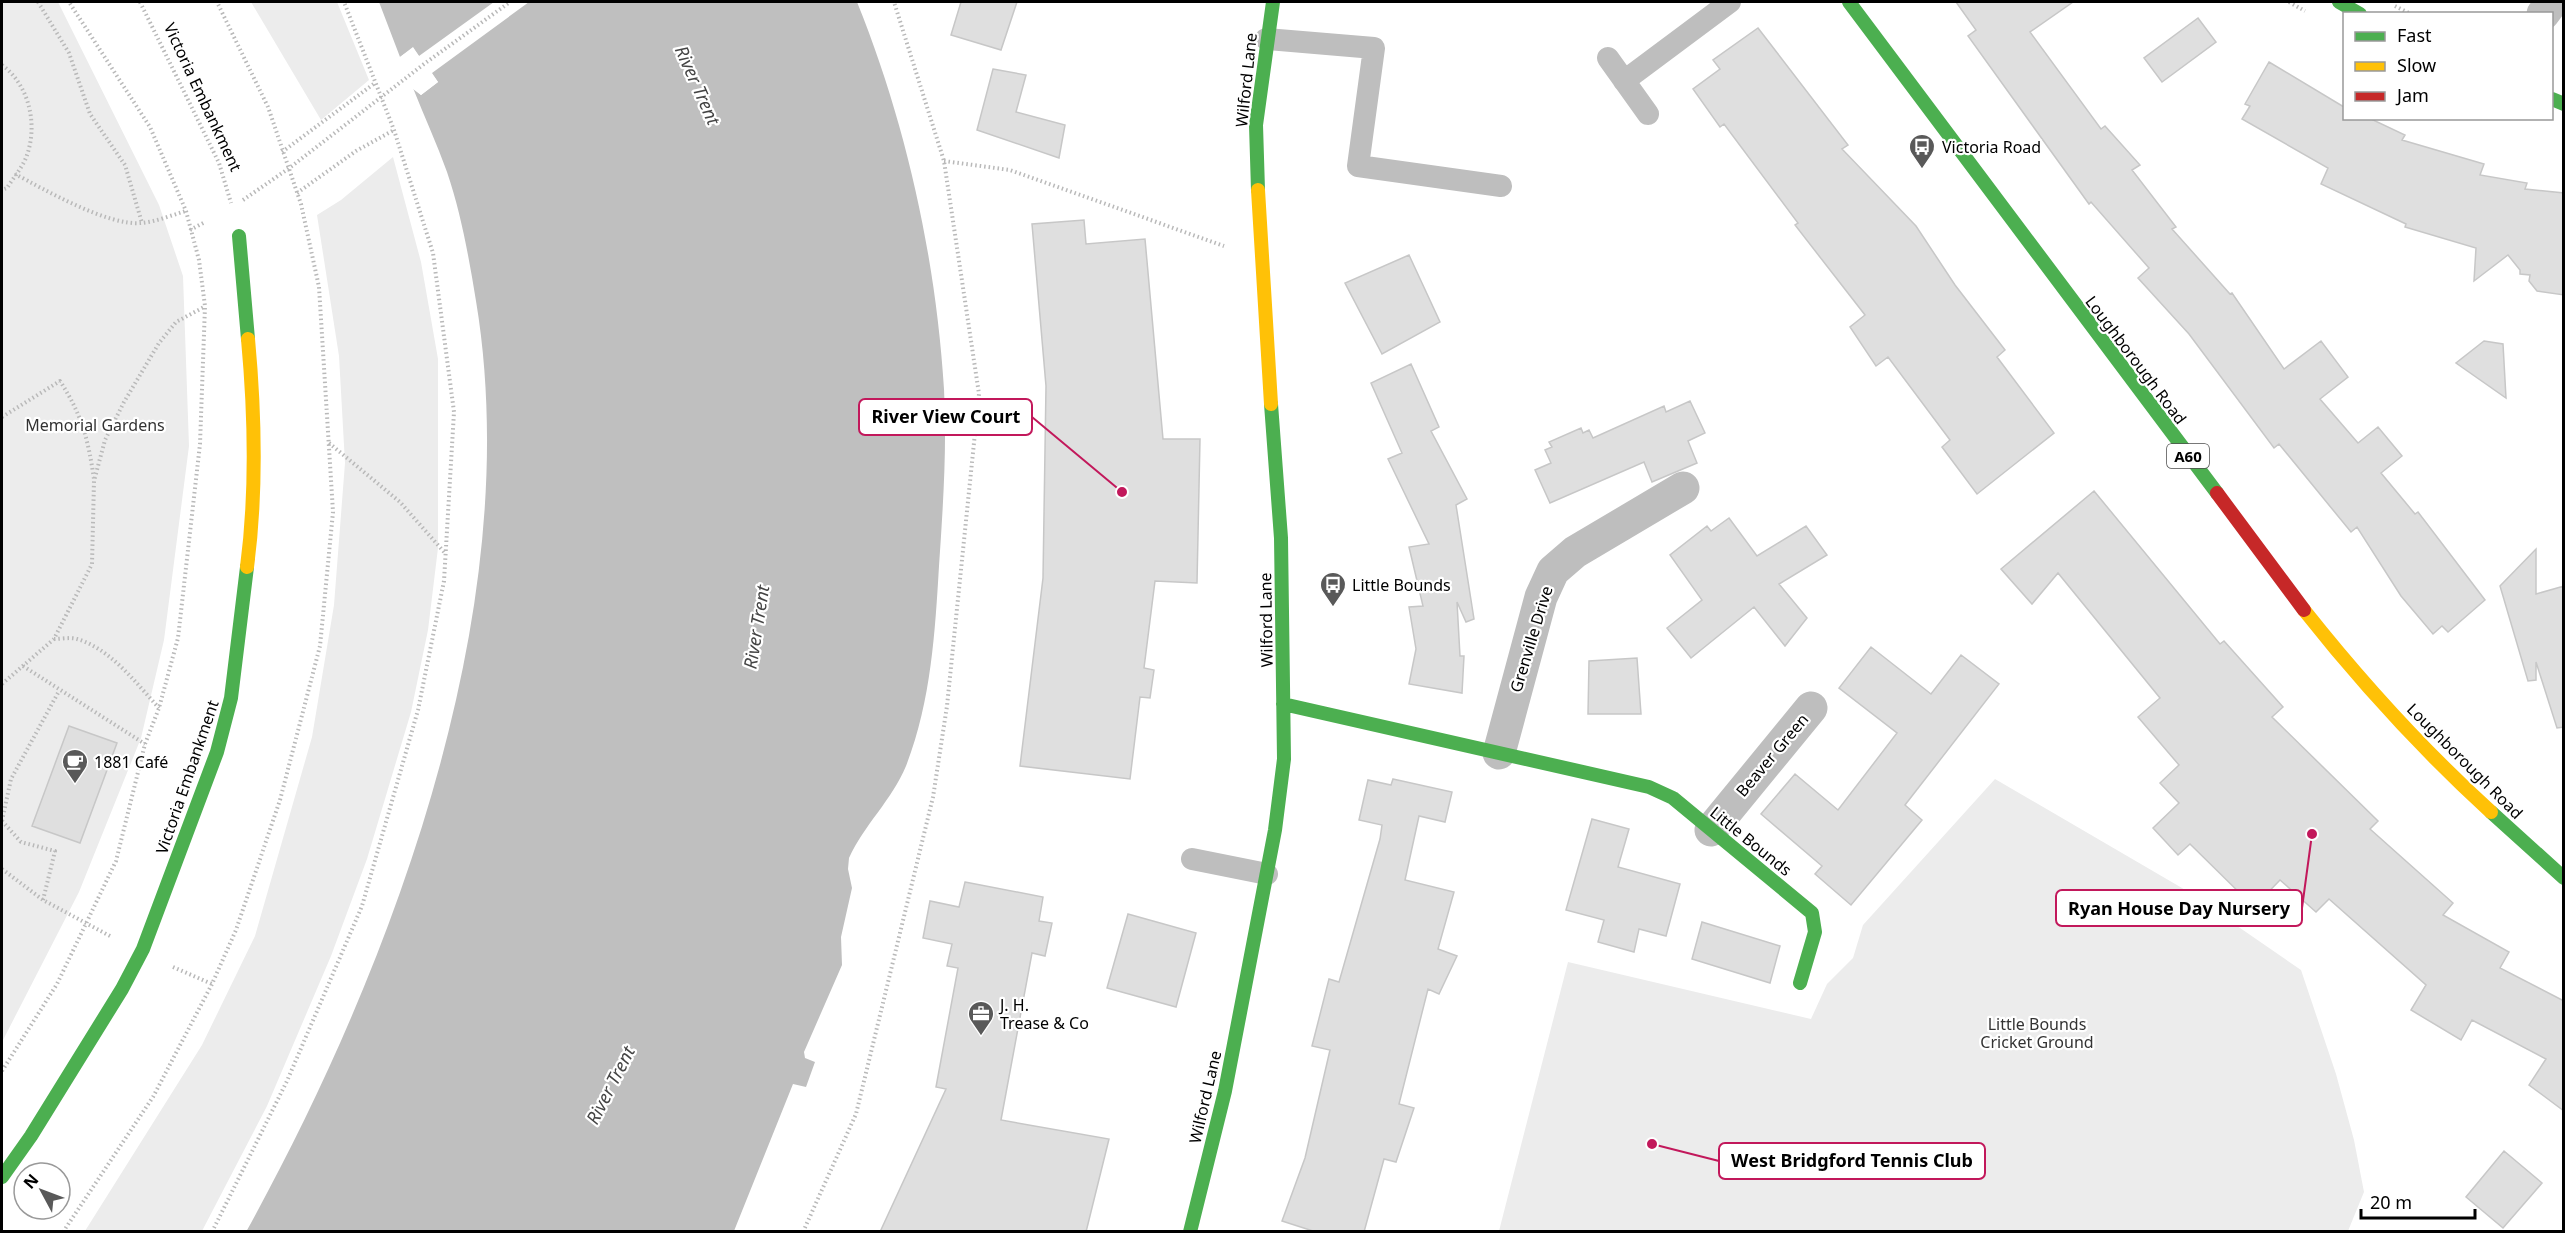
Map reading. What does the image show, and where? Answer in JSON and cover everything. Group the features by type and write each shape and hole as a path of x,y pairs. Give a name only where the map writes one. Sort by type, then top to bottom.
{"main road":[{"name":"Wilford Lane","path":"1190,1232 1225,1091 1267,874 1284,759 1281,538 1263,307 1256,125 1266,39 1273,2"},
{"name":"Loughborough Road","path":"1849,2 2306,612 2386,707 2444,768 2564,878"},
{"path":"2339,2 2356,12"},
{"name":"Victoria Embankment","path":"2,1177 37,1126 122,989 143,949 217,752 231,698 252,529 255,421 239,236"},
{"name":"Little Bounds","path":"1283,704 1649,787 1672,798 1812,913 1815,932 1800,983"}],"street":[{"name":"Grenville Drive","path":"1498,753 1541,597 1553,571 1575,552 1683,488"},
{"name":"Beaver Green","path":"1711,830 1811,708"}],"lane":[{"path":"1624,81 1730,2"},
{"path":"1266,39 1374,48 1358,166 1501,186"},
{"path":"1608,58 1648,114"},
{"path":"1192,859 1267,874"}],"path":[{"path":"38,2 69,53 90,114 125,165 142,223"},
{"path":"2,1071 57,984 116,861 145,744 159,708 178,638 200,444 205,306 199,260 186,211 150,127 69,2"},
{"name":"Victoria Embankment","path":"140,2 219,163 232,207 288,170"},
{"path":"217,2 268,107 297,193 356,151 394,130"},
{"path":"212,1232 287,1081 362,906 418,710 444,581 454,412 433,253 394,130 344,2"},
{"path":"288,170 510,2"},
{"path":"803,1232 856,1114 933,797 947,706 979,394 944,161 894,2"},
{"path":"2,65 24,91 30,107 33,130 27,158 2,190"},
{"path":"282,152 375,83"},
{"path":"944,161 1010,170 1234,249"},
{"path":"15,174 56,195 124,222 142,223 186,211"},
{"path":"94,481 105,440 123,402 159,343 176,322 205,306"},
{"path":"2,417 60,381 80,415 88,442 94,481 92,564 54,639 2,684"},
{"path":"328,442 400,502 446,553"},
{"path":"54,639 76,639 97,649 123,669 159,708"},
{"path":"23,666 145,744"},
{"path":"43,900 55,851 21,842 2,821 12,779 59,691"},
{"path":"2,869 43,900 85,924 143,949 180,971 212,984"}],"green space":[{"name":"Memorial Gardens","path":"2,2 58,2 159,205 183,276 189,446 164,640 141,738 79,892 2,1042"},
{"path":"251,2 337,2 369,80 321,120"},
{"path":"393,157 421,262 438,359 438,548 428,630 411,712 367,859 331,956 267,1106 202,1231 85,1231 202,1045 255,936 312,737 334,605 345,463 339,356 317,215 341,200"},
{"name":"Little Bounds Cricket Ground","path":"1995,779 2182,888 2301,970 2336,1074 2354,1140 2364,1192 2348,1231 1499,1231 1568,962 1811,1019 1827,984 1853,958 1863,925"}],"water":[{"name":"River Trent","path":"379,2 857,2 890,95 904,143 926,241 940,340 944,389 943,500 936,617 930,667 921,717 906,766 849,858 848,869 852,888 841,937 842,965 804,1052 805,1058 815,1062 806,1087 793,1084 734,1231 246,1232 300,1128 351,1017 397,901 435,782 464,660 482,539 487,418 476,301 452,188 413,88 421,95 438,82 413,48 400,57"}],"pier":[{"path":"494,2 529,2 432,73 438,82 421,95 413,89 411,91 412,86 421,92 434,81 412,52 402,60 400,57 413,47 419,56"}],"building":[{"path":"961,2 1017,2 1001,50 951,35"},
{"path":"1956,2 2073,2 2030,32 2101,129 2105,126 2140,165 2132,170 2176,227 2172,229 2230,294 2232,293 2284,369 2321,341 2348,377 2320,399 2358,443 2378,427 2402,456 2381,473 2415,514 2418,512 2485,600 2448,632 2442,626 2433,634 2401,596 2357,527 2351,532 2279,444 2274,448 2189,334 2138,278 2149,268 2091,202 2089,204 1968,36 1976,30"},
{"path":"2198,18 2216,42 2162,82 2144,58"},
{"path":"1758,28 1848,145 1842,149 1916,226 1955,285 2005,350 1997,357 2054,433 1977,494 1942,447 1950,440 1888,357 1876,366 1850,327 1865,315 1795,225 1798,223 1724,124 1720,127 1693,89 1720,69 1713,60"},
{"path":"2269,62 2343,106 2343,120 2373,120 2405,135 2402,140 2484,164 2480,175 2527,183 2525,189 2564,193 2564,295 2537,291 2529,281 2530,275 2520,274 2520,270 2508,255 2474,281 2476,248 2405,227 2406,224 2321,184 2328,168 2242,119 2250,106 2245,104"},
{"path":"993,69 1026,75 1016,112 1065,125 1059,158 977,130"},
{"path":"1084,220 1086,244 1145,239 1163,439 1200,439 1197,583 1155,581 1144,668 1154,670 1150,698 1140,697 1130,779 1020,766 1043,578 1046,386 1032,224"},
{"path":"1409,255 1440,322 1382,354 1345,283"},
{"path":"2484,341 2503,344 2506,398 2456,363"},
{"path":"1411,364 1439,427 1431,431 1467,499 1456,505 1474,619 1466,622 1457,602 1460,656 1464,656 1462,693 1409,684 1416,649 1409,607 1423,606 1409,547 1429,544 1388,459 1402,453 1371,383"},
{"path":"1690,401 1705,433 1688,441 1697,463 1652,482 1644,462 1550,503 1535,470 1551,463 1545,450 1552,447 1549,442 1581,428 1583,433 1589,430 1593,438 1664,406 1666,412"},
{"path":"2094,491 2220,644 2224,641 2283,707 2272,717 2378,821 2370,829 2453,903 2443,915 2509,952 2500,968 2564,1001 2564,1111 2529,1085 2546,1059 2472,1020 2461,1040 2411,1010 2426,985 2329,899 2316,912 2280,880 2254,907 2190,844 2178,855 2153,828 2179,803 2160,783 2179,765 2138,717 2160,698 2058,573 2032,604 2001,569"},
{"path":"1729,518 1757,556 1806,526 1827,555 1779,584 1807,618 1785,646 1754,607 1691,658 1667,628 1702,600 1670,555 1707,526 1711,531"},
{"path":"2536,549 2536,594 2564,586 2564,727 2557,728 2536,662 2536,680 2528,681 2500,586"},
{"path":"1871,647 1931,694 1961,655 1999,684 1905,805 1922,820 1851,905 1815,874 1822,866 1761,814 1795,774 1838,810 1897,733 1839,688"},
{"path":"1637,658 1641,714 1588,714 1589,661"},
{"name":"1881 Café","path":"69,726 117,743 80,843 32,826"},
{"path":"1393,779 1452,792 1445,822 1419,816 1405,880 1454,892 1438,949 1457,956 1439,994 1428,989 1399,1104 1414,1108 1396,1162 1384,1159 1364,1232 1316,1232 1282,1221 1305,1158 1330,1050 1312,1046 1329,979 1339,982 1380,839 1382,825 1359,820 1368,780 1391,785"},
{"path":"1592,819 1629,829 1618,867 1680,884 1666,936 1639,929 1634,952 1598,942 1604,920 1566,910"},
{"path":"965,882 1043,897 1039,921 1052,923 1045,956 1032,953 1001,1120 1109,1139 1086,1232 880,1232 946,1089 936,1087 958,968 947,966 952,944 923,938 930,901 959,907"},
{"path":"1128,914 1196,933 1176,1007 1107,988"},
{"path":"1702,922 1780,946 1770,983 1692,959"},
{"path":"2504,1151 2542,1183 2503,1228 2466,1197"}],"traffic: fast":[{"path":"1258,190 1256,125 1273,2"},
{"path":"1849,2 2217,493"},
{"path":"2339,2 2356,12"},
{"path":"2553,99 2564,104"},
{"path":"239,236 248,339"},
{"path":"1190,1232 1225,1091 1275,830 1284,759 1281,538 1271,404"},
{"path":"2,1177 31,1136 122,989 143,949 217,752 231,698 247,567"},
{"path":"1283,704 1649,787 1673,798 1812,913 1815,932 1800,983"},
{"path":"2491,812 2564,878"}],"traffic: slow":[{"path":"1258,190 1271,404"},
{"path":"247,567 254,453 248,339"},
{"path":"2304,610 2393,715 2491,812"}],"traffic: jam":[{"path":"2217,493 2304,610"}],"place":[{"name":"Victoria Road","path":"1922,170"},
{"name":"River View Court","path":"1122,492"},
{"name":"Little Bounds","path":"1333,608"},
{"name":"1881 Café","path":"75,785"},
{"name":"Ryan House Day Nursery","path":"2312,834"},
{"name":"J. H. Trease & Co","path":"981,1037"},
{"name":"West Bridgford Tennis Club","path":"1652,1144"}]}
